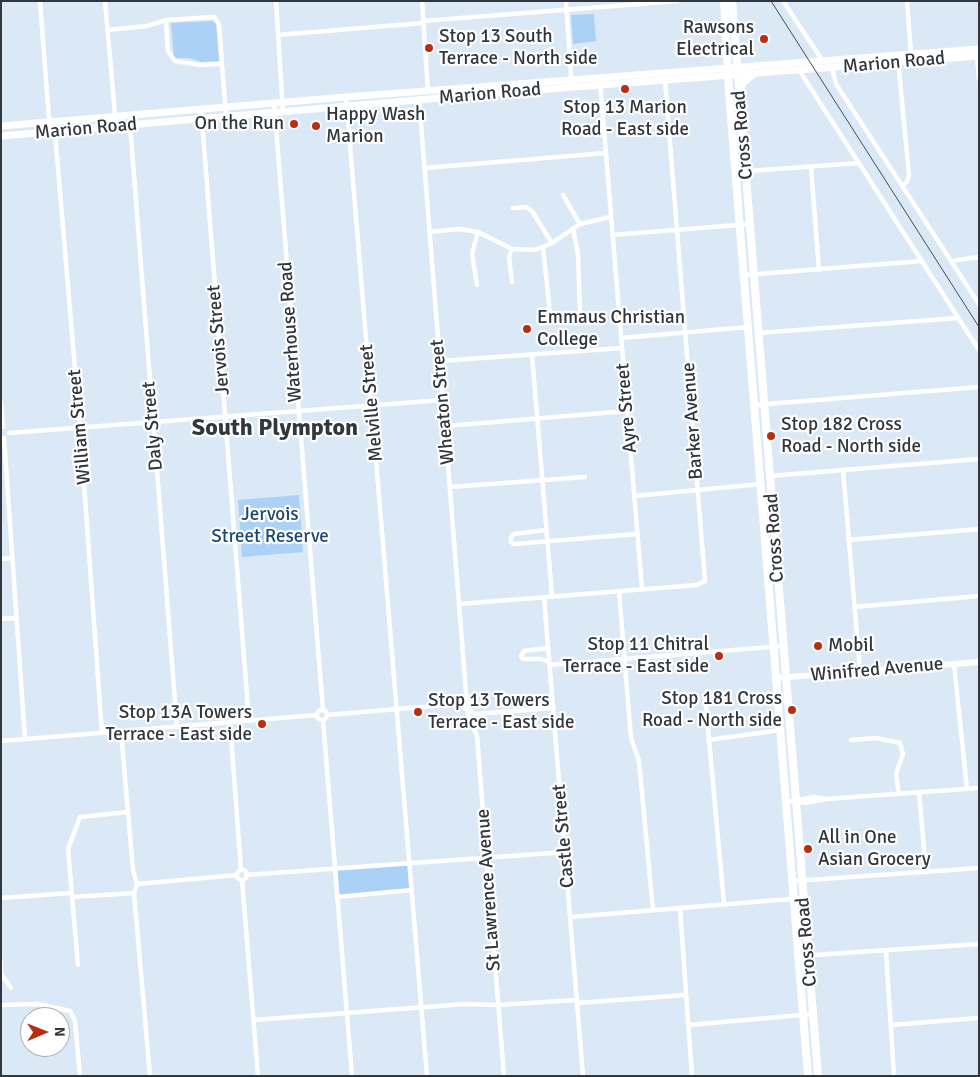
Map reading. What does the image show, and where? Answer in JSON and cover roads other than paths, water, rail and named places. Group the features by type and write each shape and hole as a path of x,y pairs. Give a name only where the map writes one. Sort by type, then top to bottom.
{"highway":[{"name":"Cross Road","path":"724,1 729,92 808,1076"},
{"name":"Cross Road","path":"732,1 818,1076"},
{"path":"764,520 771,523 774,521"},
{"path":"765,533 770,529 774,529"}],"main road":[{"path":"715,68 722,62 726,51"},
{"path":"736,52 751,66"},
{"name":"Marion Road","path":"1,126 274,102 572,80 666,80 713,77 751,66 822,60 978,53"},
{"name":"Marion Road","path":"737,71 755,74 832,68 896,62 911,57"},
{"name":"Marion Road","path":"1,136 572,88 600,81 715,68 728,72"},
{"path":"739,91 745,80 755,74"},
{"path":"713,77 724,83 729,92"}],"street":[{"name":"William Street","path":"40,1 80,428 102,733"},
{"path":"105,1 116,126"},
{"path":"276,1 283,112"},
{"path":"422,1 429,99"},
{"path":"566,1 572,88"},
{"path":"278,35 677,1"},
{"path":"783,1 822,60"},
{"path":"906,1 911,57"},
{"path":"108,30 147,26 166,20 214,17 219,24 226,117"},
{"path":"166,20 168,51 175,61 200,65 221,64"},
{"path":"978,53 979,80"},
{"path":"896,62 899,70 909,175 907,182 903,185"},
{"path":"832,68 836,84 979,304"},
{"path":"799,70 979,350"},
{"name":"Barker Avenue","path":"642,589 703,583 705,576 666,80"},
{"name":"Ayre Street","path":"600,81 642,589"},
{"name":"Wheaton Street","path":"418,91 466,693 471,712"},
{"name":"Melville Street","path":"346,97 427,1076"},
{"name":"Waterhouse Road","path":"274,102 297,411 323,710"},
{"name":"Jervois Street","path":"200,108 249,721"},
{"name":"Daly Street","path":"130,124 177,727"},
{"path":"425,168 606,153"},
{"path":"736,172 859,163"},
{"path":"811,167 819,270"},
{"path":"563,195 580,224"},
{"path":"513,208 526,207 532,210 552,243"},
{"path":"429,232 459,230 478,232 512,249 524,251 543,248 580,224 610,217"},
{"path":"612,234 750,224"},
{"path":"573,228 578,255 580,310"},
{"path":"477,285 472,254 478,232"},
{"path":"543,248 550,313"},
{"path":"512,249 509,258 512,282"},
{"path":"951,261 979,257"},
{"path":"745,275 922,261"},
{"path":"758,333 958,318"},
{"path":"621,338 749,326"},
{"path":"440,361 622,348"},
{"path":"532,355 552,596"},
{"path":"755,405 979,387"},
{"path":"25,739 8,492 2,438 9,432 443,400"},
{"path":"1,402 2,427 9,432"},
{"path":"446,426 627,411"},
{"path":"770,476 979,459"},
{"path":"844,470 848,540 860,671"},
{"path":"450,487 584,477"},
{"path":"634,496 761,484"},
{"path":"1,493 8,492"},
{"path":"848,540 979,529"},
{"path":"546,530 514,534 511,536 511,542 514,544 637,534"},
{"path":"1,559 12,558"},
{"path":"459,604 642,589"},
{"path":"619,591 630,738 639,760 653,910"},
{"path":"854,607 979,596"},
{"name":"Castle Street","path":"544,597 566,852 582,1076"},
{"path":"1,619 16,618"},
{"path":"548,648 524,651 521,656 523,659 540,659 549,664 783,646"},
{"name":"Winifred Avenue","path":"776,678 979,662"},
{"path":"954,664 967,789"},
{"path":"705,695 724,904"},
{"path":"352,1076 323,720 327,715 458,704 465,706 471,712 486,713 554,708"},
{"name":"St Lawrence Avenue","path":"465,706 478,736 504,1076"},
{"path":"1,741 317,715 323,710 327,715"},
{"path":"317,715 323,720"},
{"path":"230,722 241,870 246,875"},
{"path":"708,740 781,730"},
{"path":"121,731 133,870 136,884 134,893 150,1076"},
{"path":"851,740 876,738 900,743 903,754 896,774 899,794"},
{"path":"786,802 815,797 826,799 979,788"},
{"path":"919,792 926,872"},
{"path":"78,965 68,849 80,817 128,812"},
{"path":"242,880 246,875 566,852"},
{"path":"793,881 979,868"},
{"path":"136,884 237,875 241,870"},
{"path":"237,875 242,880 258,1076"},
{"path":"337,897 412,890"},
{"path":"1,898 134,893"},
{"path":"570,917 803,898"},
{"path":"680,908 692,1076"},
{"path":"799,956 979,944"},
{"path":"886,951 894,1076"},
{"path":"1,961 2,977 11,988"},
{"path":"254,1020 465,1004 498,1006 686,995"},
{"path":"1,1005 38,1004 70,1011 75,1021 80,1076"},
{"path":"688,1025 813,1014"},
{"path":"891,1025 979,1018"}],"tram line":[{"path":"771,1 979,327"}],"place":[{"name":"Rawsons Electrical","path":"764,39"},
{"name":"Stop 13 South Terrace - North side","path":"429,48"},
{"name":"Stop 13 Marion Road - East side","path":"625,89"},
{"name":"On the Run","path":"294,124"},
{"name":"Happy Wash Marion","path":"316,126"},
{"name":"Emmaus Christian College","path":"527,329"},
{"name":"Stop 182 Cross Road - North side","path":"771,436"},
{"name":"Mobil","path":"818,646"},
{"name":"Stop 11 Chitral Terrace - East side","path":"719,656"},
{"name":"Stop 181 Cross Road - North side","path":"792,710"},
{"name":"Stop 13 Towers Terrace - East side","path":"418,712"},
{"name":"Stop 13A Towers Terrace - East side","path":"262,724"},
{"name":"All in One Asian Grocery","path":"808,849"}],"district":[{"name":"South Plympton","path":"275,429"}],"park label":[{"name":"Jervois Street Reserve","path":"270,526"}]}
